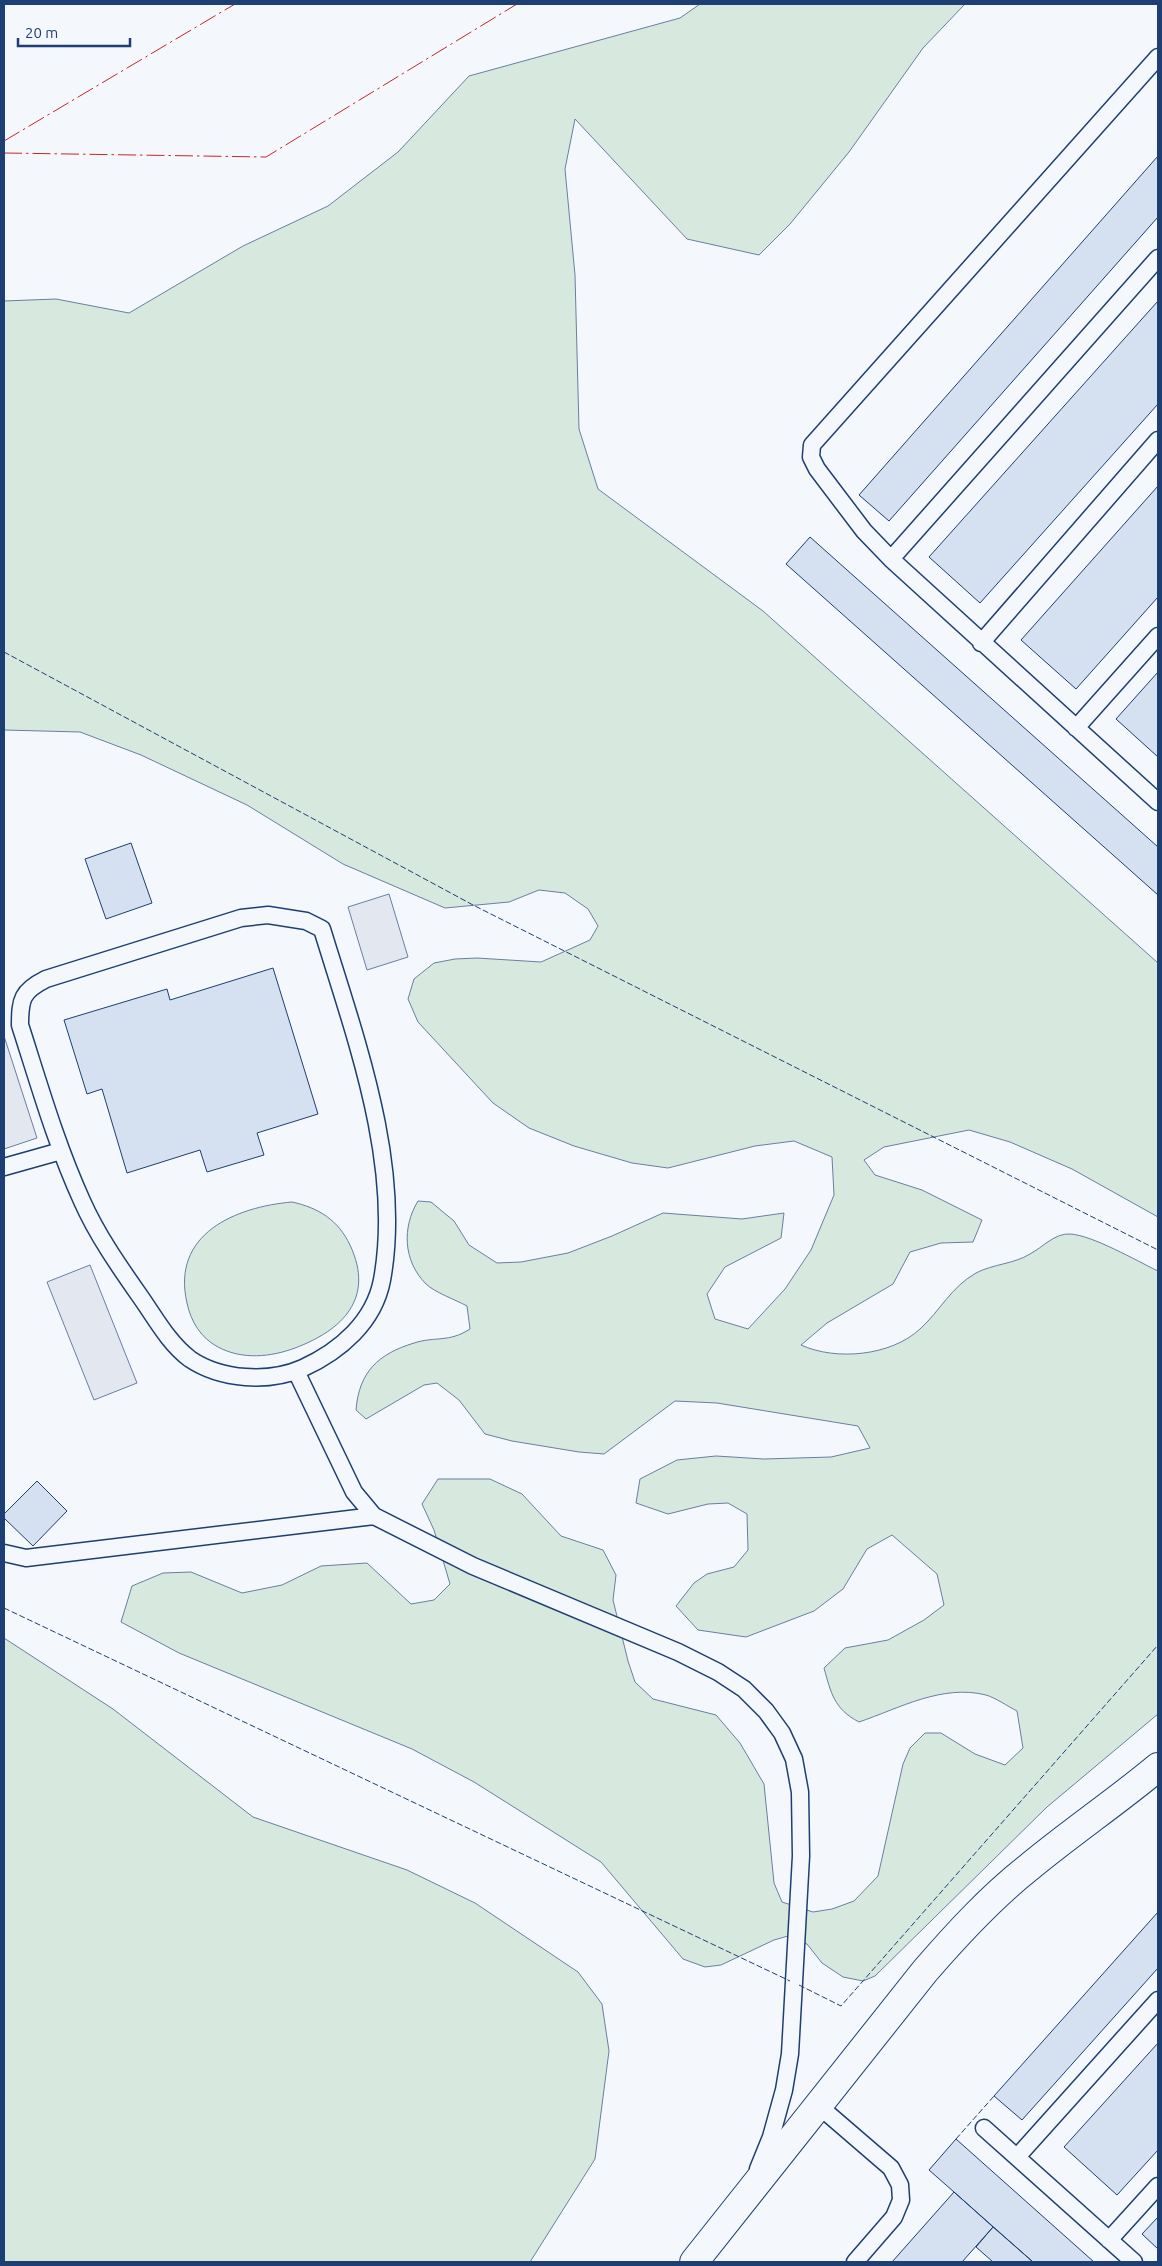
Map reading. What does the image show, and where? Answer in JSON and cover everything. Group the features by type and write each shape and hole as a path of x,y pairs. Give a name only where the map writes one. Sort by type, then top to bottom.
{"street":[{"path":"694,2262 925,1970 989,1901 1027,1868 1158,1767"}],"lane":[{"path":"1158,57 812,445 811,457 817,468 864,531 891,560 1158,802"},
{"path":"891,560 1158,258"},
{"path":"982,644 1158,440"},
{"path":"1076,728 1158,636"},
{"path":"268,915 306,921 322,929 372,1098 380,1139 385,1204 385,1261 375,1303 362,1325 344,1344 296,1371 271,1376 245,1377 218,1372 190,1358 171,1341 109,1251 83,1203 61,1151 20,1025 20,1004 31,986 46,979 241,918 268,915"},
{"path":"4,1167 61,1151"},
{"path":"296,1371 354,1492 374,1516 473,1566 678,1652 718,1672 744,1689 766,1711 782,1733 794,1759 800,1792 801,1856 790,2054 784,2090 772,2137 746,2196"},
{"path":"4,1553 26,1558 374,1516"},
{"path":"1017,2157 1158,2000"},
{"path":"819,2106 891,2168 900,2185 901,2200 894,2216 855,2262"},
{"path":"984,2128 1134,2262"},
{"path":"1109,2240 1158,2186"}],"shaded area":[{"path":"700,4 965,4 923,48 849,152 790,224 759,255 687,239 575,119 565,169 575,275 579,429 598,489 763,611 1158,963 1158,1217 1072,1169 1010,1142 969,1130 884,1147 864,1160 875,1175 922,1190 982,1220 973,1242 941,1243 910,1252 893,1284 827,1323 801,1345 830,1353 846,1354 879,1350 894,1345 920,1329 960,1285 976,1273 1024,1257 1054,1238 1065,1234 1079,1235 1090,1239 1158,1271 1158,1714 1047,1807 875,1976 863,1981 843,1977 822,1963 807,1944 788,1936 774,1940 721,1965 705,1967 683,1959 601,1862 474,1782 412,1749 179,1653 121,1622 132,1586 163,1573 191,1572 242,1593 282,1585 321,1566 367,1563 411,1604 434,1600 450,1584 434,1530 422,1504 438,1479 490,1479 522,1494 561,1536 603,1550 616,1575 613,1600 635,1682 653,1699 716,1715 740,1743 764,1784 774,1883 782,1902 813,1912 832,1909 854,1901 878,1876 903,1764 910,1748 925,1733 941,1733 975,1754 1005,1765 1023,1748 1017,1711 990,1696 970,1692 937,1695 921,1699 859,1722 844,1712 839,1706 832,1693 824,1668 845,1648 888,1640 924,1620 944,1605 937,1574 892,1535 867,1549 843,1589 814,1611 746,1637 698,1630 676,1606 694,1583 707,1574 734,1567 748,1550 747,1514 728,1503 708,1504 668,1514 636,1503 640,1479 677,1460 716,1456 764,1459 831,1457 870,1448 858,1426 717,1403 675,1401 604,1454 579,1452 512,1441 485,1434 459,1400 437,1383 424,1385 366,1419 356,1410 361,1385 366,1375 381,1359 401,1347 422,1341 448,1338 470,1329 467,1306 426,1284 418,1275 413,1265 407,1244 407,1233 409,1222 418,1201 431,1202 454,1221 469,1245 497,1263 521,1262 568,1253 663,1213 742,1219 784,1213 781,1238 725,1267 707,1294 715,1319 748,1329 785,1289 811,1250 834,1195 832,1157 794,1141 755,1146 668,1168 632,1163 574,1146 529,1128 493,1103 418,1022 408,999 414,979 434,963 455,959 477,958 541,962 590,940 598,926 588,909 565,893 539,890 509,902 445,908 343,864 247,805 141,755 80,732 4,730 4,301 56,299 129,313 243,246 328,206 398,152 469,76 680,18"},
{"path":"389,894 408,957 367,970 348,907"},
{"path":"4,1036 37,1138 4,1149"},
{"path":"292,1202 327,1216 340,1229 350,1245 357,1264 359,1281 356,1296 350,1310 327,1332 312,1341 286,1351 256,1356 237,1354 218,1347 198,1329 189,1310 185,1279 189,1259 198,1242 212,1229 230,1218 249,1210"},
{"path":"90,1265 137,1383 94,1400 47,1282"},
{"path":"4,1638 113,1709 253,1817 407,1870 475,1903 578,1972 602,2004 609,2051 595,2159 530,2262 4,2262"}],"building":[{"path":"1158,156 1158,217 889,521 859,495"},
{"path":"1158,301 1158,404 980,603 929,557"},
{"path":"1158,486 1158,597 1076,689 1021,640"},
{"path":"810,537 1158,847 1158,895 786,564"},
{"path":"1158,672 1158,757 1116,719"},
{"path":"131,843 152,903 106,919 85,859"},
{"path":"273,968 318,1114 257,1133 264,1155 207,1172 200,1150 127,1173 102,1089 87,1094 64,1020 167,989 170,1000"},
{"path":"37,1481 67,1511 33,1546 4,1518 4,1514"},
{"path":"1158,1912 1158,1968 1022,2120 994,2096"},
{"path":"1158,2043 1158,2150 1117,2195 1064,2147"},
{"path":"956,2139 1094,2262 1033,2262 929,2170"},
{"path":"954,2192 993,2227 962,2262 892,2262"},
{"path":"1158,2217 1158,2249 1142,2234"},
{"path":"993,2227 1033,2262 993,2262 976,2247"}],"fence":[{"path":"4,652 473,905 1158,1250"},
{"path":"4,1608 790,1981"},
{"path":"799,1985 841,2006 1158,1645"},
{"path":"956,2139 994,2096"}],"power":[{"path":"4,141 235,4"},
{"path":"4,153 266,157 517,4"}]}
